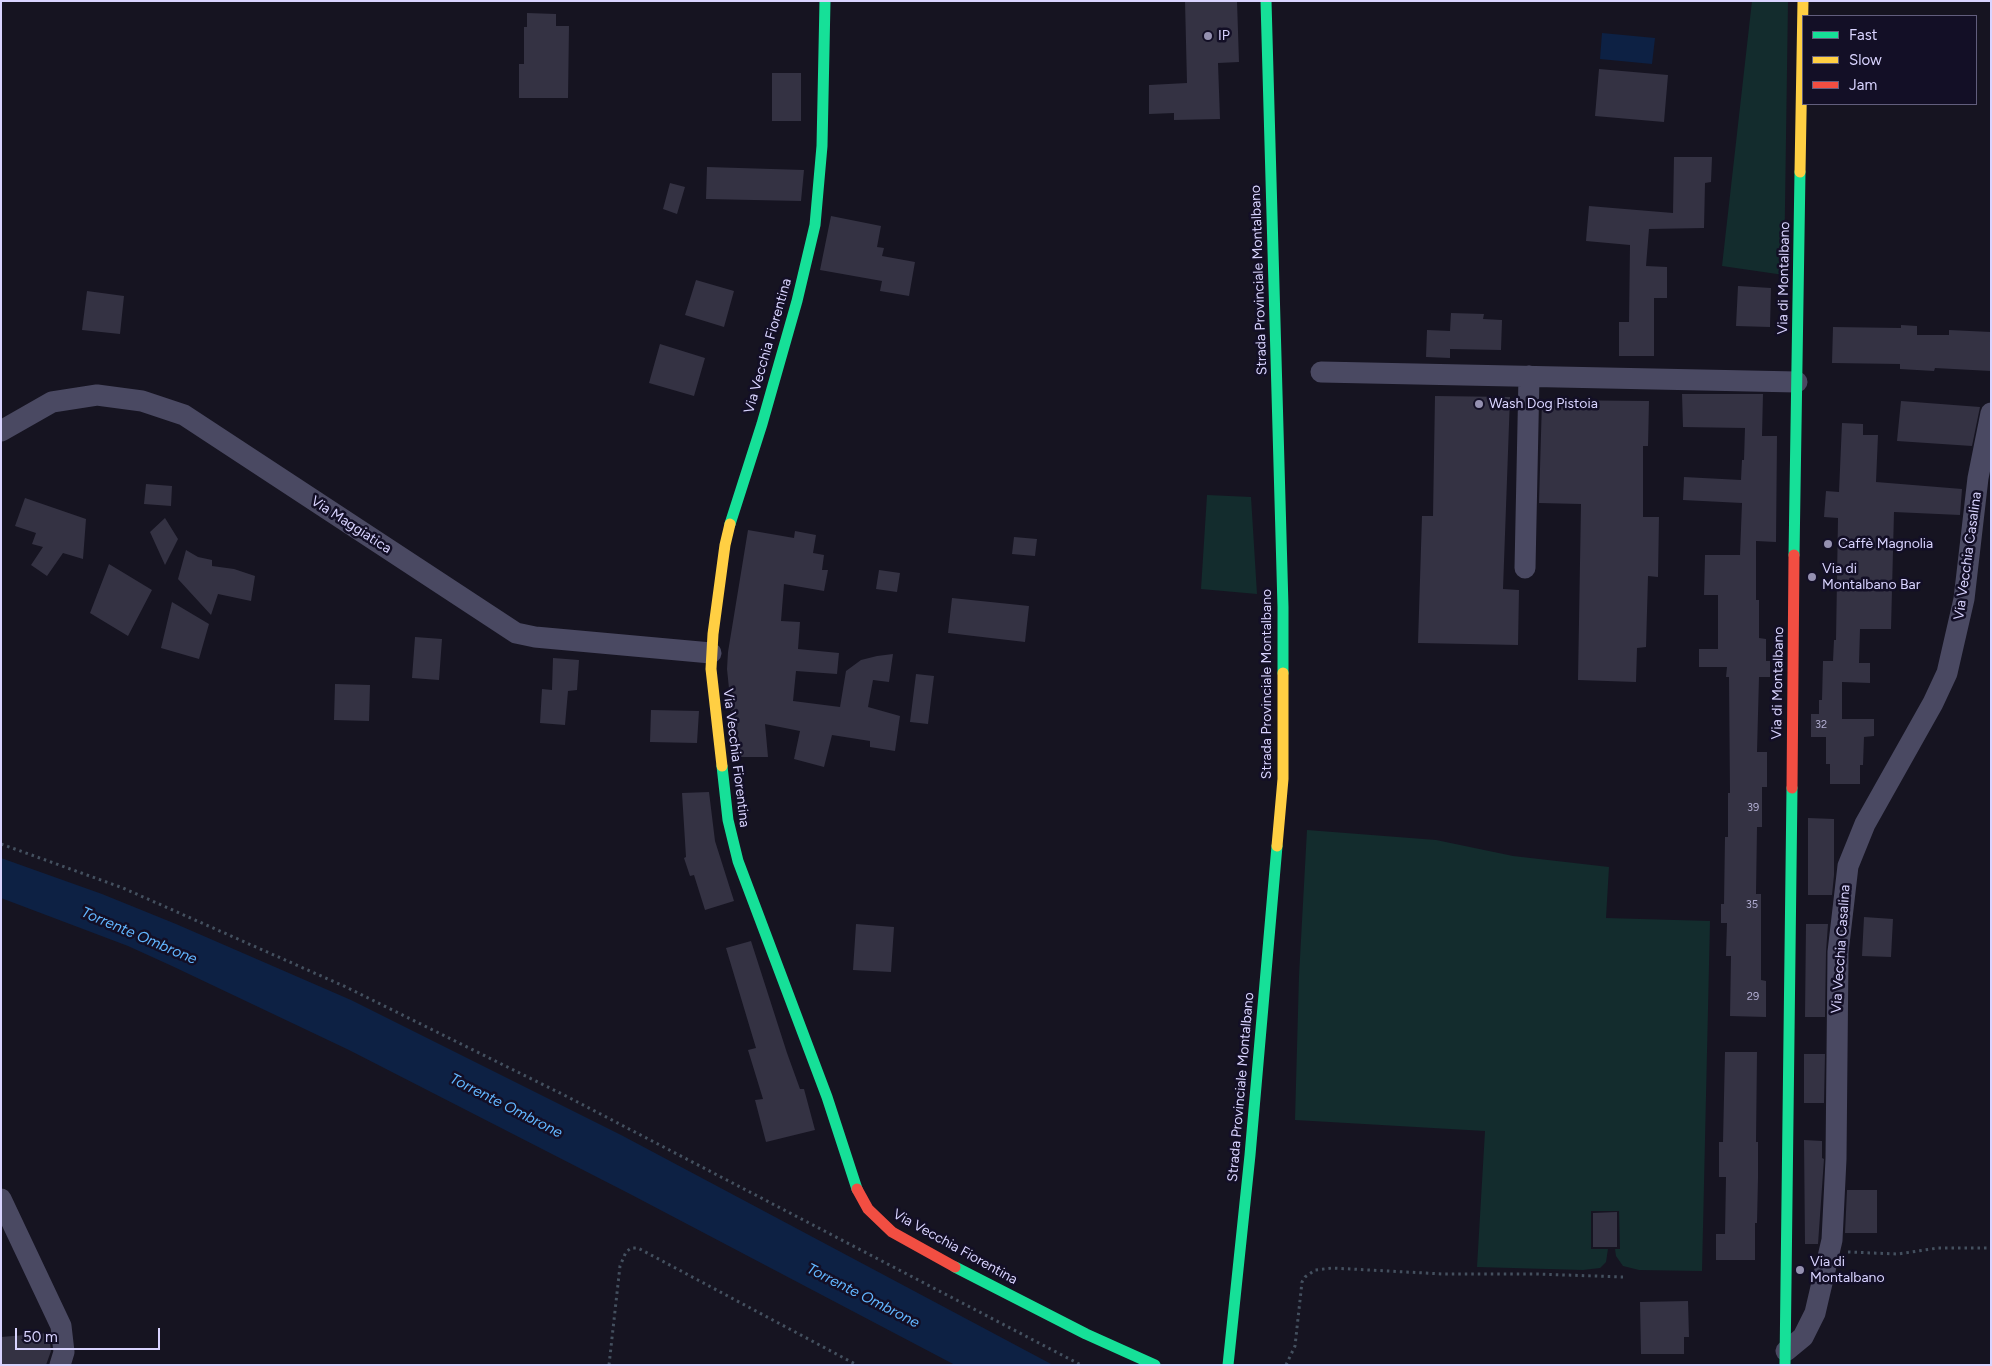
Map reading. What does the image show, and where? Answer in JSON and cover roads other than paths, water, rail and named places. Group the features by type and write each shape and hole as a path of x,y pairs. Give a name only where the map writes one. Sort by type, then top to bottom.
{"street":[{"name":"Via Vecchia Fiorentina","path":"825,1 822,146 814,225 797,301 762,424 731,518 720,576 711,653 712,694 728,820 738,861 827,1097 858,1191 868,1209 892,1232 966,1273 1086,1334 1155,1365"},
{"name":"Strada Provinciale Montalbano","path":"1228,1365 1250,1156 1283,779 1283,607 1266,1"},
{"name":"Via di Montalbano","path":"1803,1 1803,15"},
{"name":"Via di Montalbano","path":"1785,1358 1802,64"},
{"path":"1321,372 1797,382"},
{"path":"1526,568 1529,376"},
{"name":"Via Maggiatica","path":"1,431 52,402 97,395 142,401 184,415 516,633 530,636 711,653"},
{"name":"Via Vecchia Casalina","path":"1785,1358 1807,1331 1820,1296 1830,1251 1836,1159 1838,952 1847,873 1865,824 1921,726 1947,673 1964,599 1978,478 1991,413"},
{"path":"1,1198 61,1326 64,1352 60,1365"}],"water":[{"path":"1602,33 1655,38 1652,64 1600,59"},
{"name":"Torrente Ombrone","path":"1,858 102,894 176,924 351,1000 623,1136 1053,1365 955,1365 630,1194 349,1050 128,946 1,898"}],"place":[{"name":"IP","path":"1208,36"},
{"name":"Wash Dog Pistoia","path":"1479,404"},
{"name":"Caffè Magnolia","path":"1828,544"},
{"name":"Via di Montalbano Bar","path":"1812,577"},
{"name":"Via di Montalbano","path":"1800,1270"}]}
